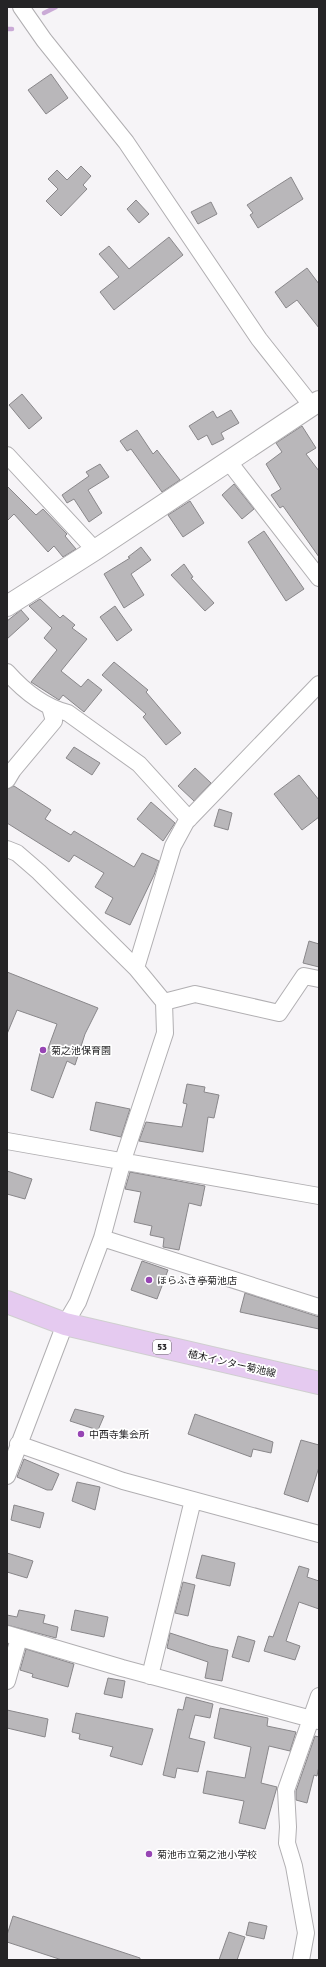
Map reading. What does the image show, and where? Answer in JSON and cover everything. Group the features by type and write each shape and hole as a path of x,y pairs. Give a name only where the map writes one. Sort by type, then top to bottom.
{"main road":[{"name":"植木インター菊池線","path":"7,1302 65,1324 319,1383"}],"street":[{"path":"7,606 95,550 315,404 260,339 126,142 44,40 21,7"},
{"path":"7,455 95,550"},
{"path":"229,462 319,578"},
{"path":"7,672 16,683 50,707 68,713 139,764 189,819"},
{"path":"136,968 173,846 189,819 319,684"},
{"path":"7,780 13,770 54,721 50,707"},
{"path":"7,849 17,853 40,872 136,968 164,1002 165,1033 123,1160 102,1238 78,1302 65,1324 7,1476"},
{"path":"164,1002 195,994 279,1013 304,976 319,979"},
{"path":"7,1141 123,1160 319,1196"},
{"path":"102,1238 319,1307"},
{"path":"18,1444 123,1481 319,1534"},
{"path":"150,1676 193,1500"},
{"path":"7,1681 13,1636 150,1676 315,1720"},
{"path":"301,1960 306,1933 294,1866 287,1843 286,1790 315,1720 319,1696"}],"building":[{"path":"51,74 68,98 46,114 28,90"},
{"path":"81,166 91,176 83,185 87,189 61,216 46,201 58,189 48,179 57,170 67,180"},
{"path":"291,177 303,199 258,228 250,215 253,213 247,205"},
{"path":"136,200 149,214 139,223 127,209"},
{"path":"211,202 217,214 198,224 191,212"},
{"path":"169,237 183,255 114,310 100,292 119,277 99,254 109,246 129,269"},
{"path":"307,268 319,284 319,328 297,300 286,308 275,292"},
{"path":"22,394 42,418 29,429 9,405"},
{"path":"231,410 239,423 221,433 224,439 212,445 207,435 198,440 189,426 213,411 217,418"},
{"path":"302,426 316,448 306,454 319,471 319,557 283,506 280,508 271,495 281,489 266,464 282,452 276,443"},
{"path":"137,430 153,454 157,450 180,480 162,492 131,449 127,451 120,441"},
{"path":"100,464 109,477 88,490 102,513 89,522 74,499 67,503 62,495 89,476 86,472"},
{"path":"234,484 254,509 242,519 222,495"},
{"path":"7,486 36,515 43,509 67,534 65,536 76,549 63,557 54,546 48,552 14,514 7,521"},
{"path":"190,501 204,523 183,537 168,515"},
{"path":"264,531 304,589 286,601 248,542"},
{"path":"141,547 151,560 131,574 144,595 124,608 104,574 130,558 128,557"},
{"path":"184,564 193,577 191,578 214,603 205,611 171,575"},
{"path":"40,599 60,618 63,615 75,625 72,628 87,639 61,671 81,687 88,679 102,690 84,712 63,695 59,700 31,682 57,650 44,638 52,628 29,606"},
{"path":"115,606 132,630 117,641 100,617"},
{"path":"21,610 29,619 7,639 7,621"},
{"path":"114,662 148,690 146,692 181,733 166,745 143,717 146,714 102,675"},
{"path":"74,747 100,763 92,775 66,758"},
{"path":"195,768 211,783 194,801 178,786"},
{"path":"299,775 319,800 319,817 302,830 274,794"},
{"path":"14,786 51,810 45,819 71,835 74,831 134,867 142,853 159,861 154,875 130,925 105,913 113,898 95,887 104,873 74,855 69,862 7,823 7,789"},
{"path":"151,802 175,823 163,841 137,819"},
{"path":"219,809 232,813 228,830 214,826"},
{"path":"309,941 319,944 319,967 303,963"},
{"path":"7,972 98,1008 85,1034 75,1065 67,1061 53,1098 31,1090 40,1053 46,1054 57,1024 17,1010 7,1034"},
{"path":"187,1084 205,1087 204,1092 219,1095 214,1118 208,1117 203,1152 139,1141 146,1122 182,1127 187,1104 183,1103"},
{"path":"96,1102 130,1109 121,1137 90,1130"},
{"path":"7,1171 32,1179 25,1199 7,1194"},
{"path":"130,1172 205,1186 201,1206 189,1203 179,1250 163,1247 164,1238 150,1235 152,1226 134,1222 141,1192 125,1189"},
{"name":"ほらふき亭菊池店","path":"142,1261 168,1270 157,1299 131,1290"},
{"path":"245,1293 319,1317 319,1329 240,1312"},
{"path":"75,1409 104,1416 98,1430 70,1421"},
{"path":"195,1414 273,1442 271,1453 253,1449 251,1457 188,1434"},
{"path":"301,1440 319,1445 319,1467 308,1502 284,1494"},
{"path":"24,1459 59,1474 52,1490 47,1490 17,1477"},
{"path":"77,1482 100,1487 95,1510 72,1501"},
{"path":"14,1505 44,1513 40,1528 11,1520"},
{"path":"7,1553 33,1561 27,1578 7,1572"},
{"path":"202,1555 235,1563 230,1586 196,1578"},
{"path":"299,1566 309,1569 307,1577 319,1581 319,1609 299,1602 286,1641 300,1646 295,1660 264,1651 269,1636 273,1637"},
{"path":"183,1582 195,1585 188,1616 175,1613"},
{"path":"19,1610 45,1615 43,1623 58,1627 56,1638 7,1625 7,1615 17,1617"},
{"path":"75,1610 108,1617 104,1637 71,1630"},
{"path":"170,1633 210,1646 228,1650 222,1681 205,1678 208,1662 167,1648"},
{"path":"238,1636 255,1641 249,1662 232,1657"},
{"path":"26,1649 74,1664 68,1687 32,1677 33,1674 20,1670"},
{"path":"108,1678 125,1681 122,1698 104,1694"},
{"path":"186,1697 213,1704 210,1718 195,1715 189,1738 205,1742 198,1772 177,1768 175,1778 163,1775 178,1709 183,1710"},
{"path":"220,1708 268,1718 267,1726 296,1732 290,1751 269,1746 261,1783 277,1787 265,1829 239,1823 244,1801 203,1793 207,1771 245,1778 251,1747 214,1738"},
{"path":"7,1710 48,1719 45,1737 7,1728"},
{"path":"76,1713 153,1729 142,1765 110,1756 113,1747 79,1739 80,1734 72,1732"},
{"path":"315,1736 319,1737 319,1766 317,1776 314,1775 307,1803 296,1800 296,1791"},
{"path":"13,1916 140,1958 140,1960 62,1960 7,1942 7,1935"},
{"path":"249,1922 267,1926 264,1939 246,1935"},
{"path":"229,1932 245,1937 237,1960 219,1960"}],"waterway":[{"path":"44,13 56,7"},
{"path":"7,29 12,29"}],"place":[{"name":"菊之池保育園","path":"43,1050"},
{"name":"ほらふき亭菊池店","path":"149,1280"},
{"name":"中西寺集会所","path":"81,1434"},
{"name":"菊池市立菊之池小学校","path":"149,1854"}]}
